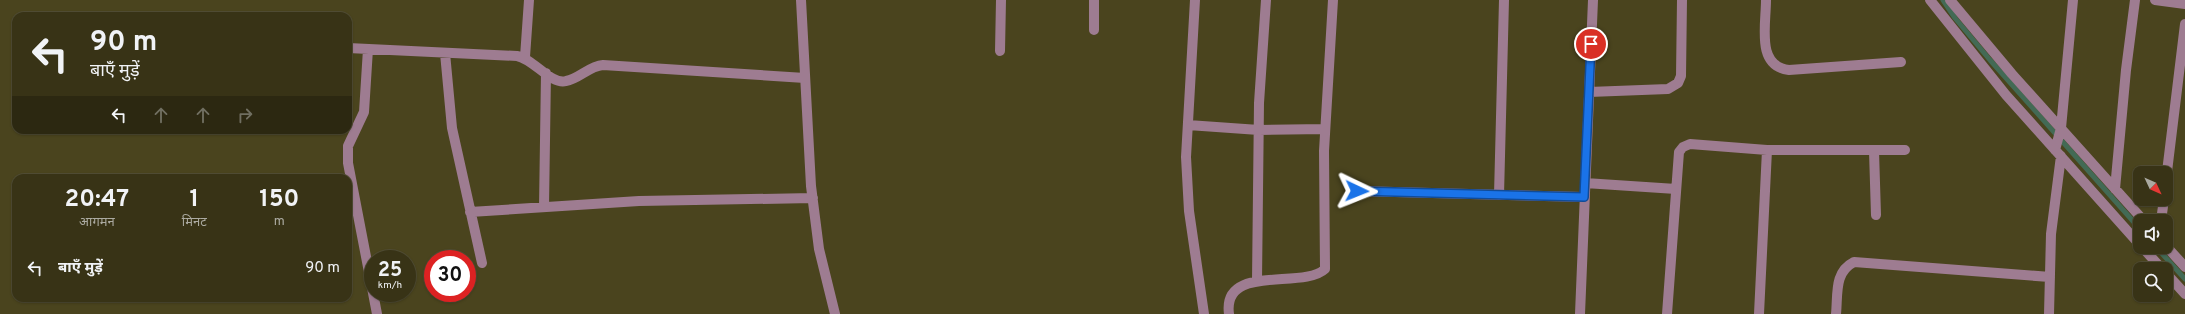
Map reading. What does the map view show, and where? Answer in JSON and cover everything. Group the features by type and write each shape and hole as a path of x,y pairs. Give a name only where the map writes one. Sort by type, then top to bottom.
{"street":[{"path":"525,57 529,0"},
{"path":"801,0 813,198 820,249 835,314"},
{"path":"1000,0 1000,51"},
{"path":"1094,0 1094,30"},
{"path":"1195,0 1186,158 1189,211 1204,314"},
{"path":"1257,281 1259,130 1266,0"},
{"path":"1229,314 1229,301 1233,294 1241,287 1257,281 1314,277 1325,269 1325,129 1333,0"},
{"path":"1499,195 1504,0"},
{"path":"1580,314 1593,0"},
{"path":"1589,92 1668,89 1678,83 1682,76 1682,0"},
{"path":"1766,0 1766,55 1772,63 1780,68 1789,70 1901,62"},
{"path":"1930,0 2006,95 2115,189 2138,214"},
{"path":"1950,0 2133,236"},
{"path":"2049,314 2051,234 2073,0"},
{"path":"2115,189 2126,70 2135,0"},
{"path":"2155,0 2185,4"},
{"path":"2168,166 2185,24"},
{"path":"352,48 525,57 553,79 566,82 594,67 603,65 806,78"},
{"path":"350,174 348,163 348,146 364,112 368,49"},
{"path":"445,53 452,128 482,263"},
{"path":"544,207 546,73"},
{"path":"1188,124 1259,130 1325,129"},
{"path":"1667,314 1679,152 1686,145 1767,150 1905,150"},
{"path":"1759,314 1767,150"},
{"path":"1874,151 1876,215"},
{"path":"1585,183 1676,188"},
{"path":"352,184 365,250"},
{"path":"1357,191 1584,197"},
{"path":"470,212 639,201 813,198"},
{"path":"2148,254 2156,262"},
{"path":"2173,254 2185,267"},
{"path":"1836,314 1840,274 1845,266 1854,262 2050,277"},
{"path":"2173,281 2185,294"},
{"path":"375,302 377,314"}],"waterway":[{"path":"1943,0 1955,18 1990,60 2133,221"},
{"path":"2162,254 2185,279"}],"route":[{"path":"1357,191 1584,197 1591,44"}]}
